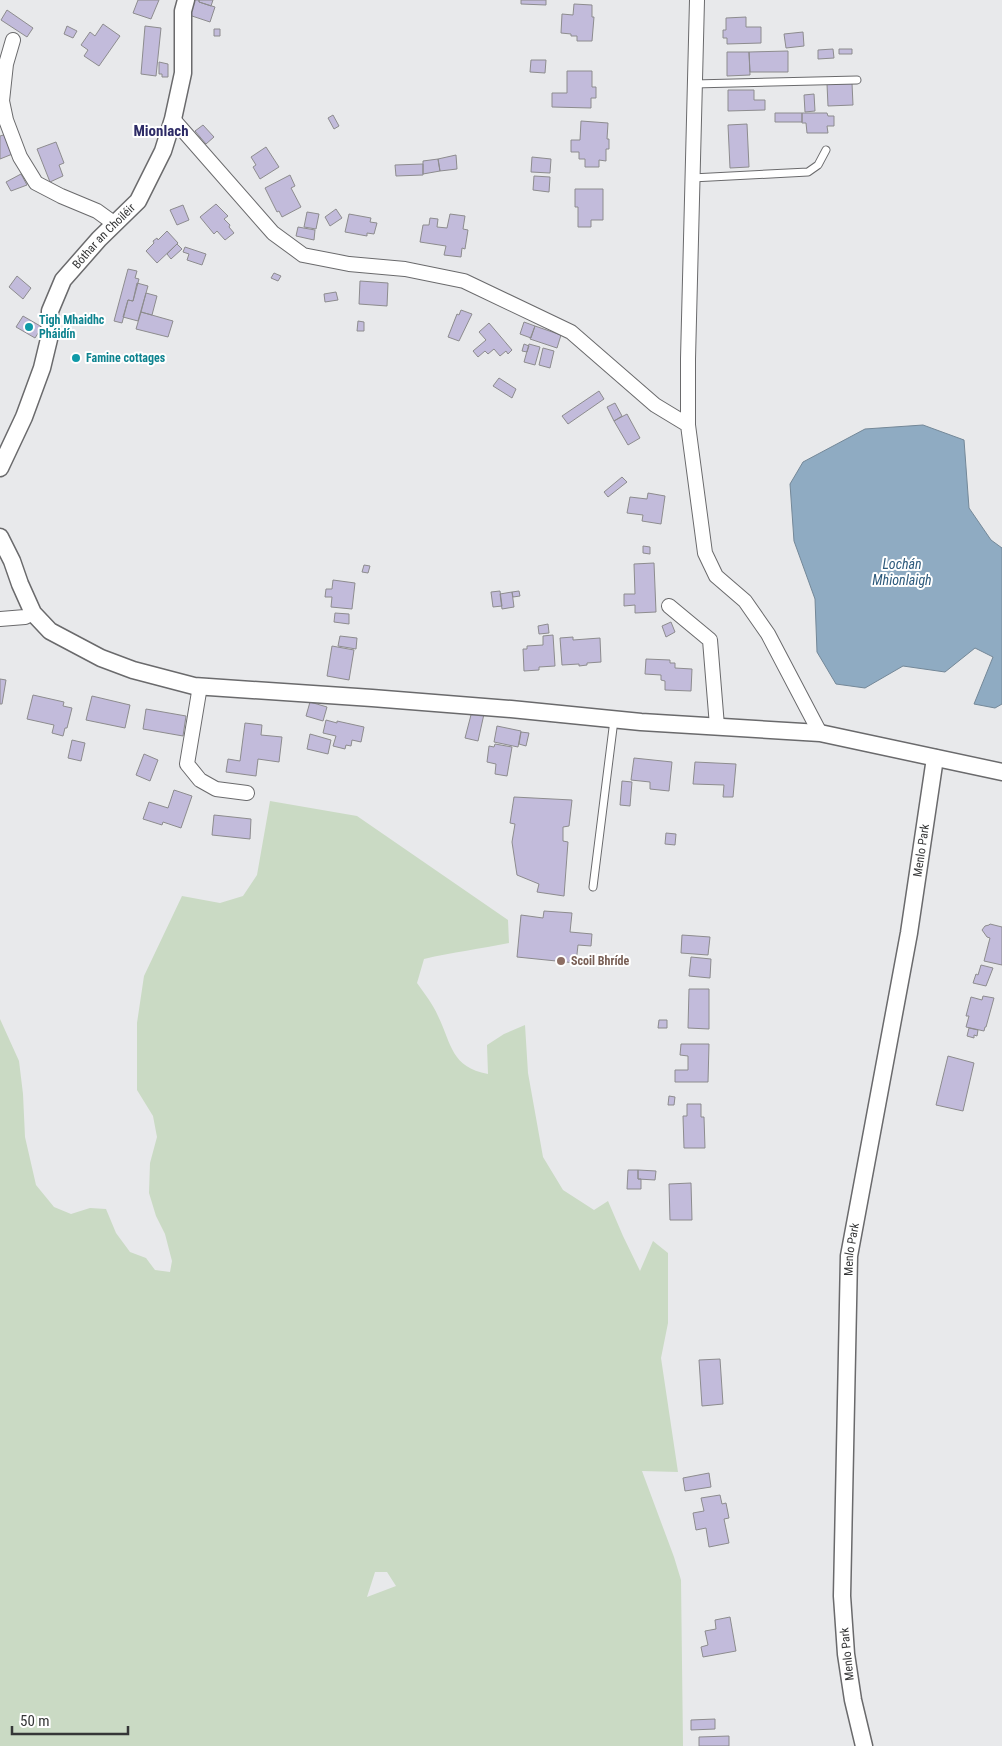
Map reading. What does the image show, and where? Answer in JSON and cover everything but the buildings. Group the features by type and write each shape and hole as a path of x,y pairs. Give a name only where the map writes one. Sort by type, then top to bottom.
{"street":[{"name":"Bóthar an Choiléir","path":"0,468 24,417 42,368 49,338 50,311 63,280 99,239 138,202 163,151 173,119 183,73 183,11 186,0"},
{"path":"697,0 688,425 705,552 716,576 745,601 768,634 820,733"},
{"path":"13,40 6,64 2,101 6,120 20,157 36,183 97,211 114,224"},
{"path":"173,119 273,233 303,255 349,264 405,269 464,281 571,332 655,405 688,425"},
{"path":"0,537 33,613 50,631 101,658 133,670 200,686 382,698 614,720 820,733 1002,772"},
{"path":"669,606 710,640 717,726"},
{"path":"0,619 26,617 33,613"},
{"path":"200,686 187,764 200,780 216,789 247,794"},
{"name":"Menlo Park","path":"864,1746 853,1700 846,1654 842,1596 849,1256 909,933 935,758"}],"lane":[{"path":"694,84 857,80"},
{"path":"692,178 808,172 818,165 826,150"},
{"path":"593,887 614,720"}],"green space":[{"path":"270,801 357,816 508,920 509,943 424,959 417,983 436,1012 454,1053 467,1066 476,1071 488,1074 487,1045 504,1034 525,1025 528,1073 543,1157 563,1190 594,1210 608,1201 640,1271 653,1241 668,1253 668,1323 661,1358 678,1472 642,1471 681,1580 683,1746 0,1746 0,1019 19,1061 25,1137 36,1185 54,1207 71,1214 90,1208 106,1209 116,1233 130,1252 146,1258 155,1270 170,1272 172,1261 165,1234 156,1216 149,1193 150,1163 157,1137 153,1116 137,1090 137,1023 144,976 182,896 220,903 243,896 257,875","holes":["375,1572 387,1572 396,1586 367,1597"]}],"water":[{"name":"Lochán Mhionlaigh","path":"923,425 964,440 969,508 991,540 1002,548 1002,704 995,708 974,704 993,657 975,648 945,672 903,666 865,688 836,684 817,652 815,599 794,541 790,484 803,462 865,429"}],"place":[{"name":"Tigh Mhaidhc Pháidín","path":"29,327"},
{"name":"Famine cottages","path":"76,358"},
{"name":"Scoil Bhríde","path":"561,961"}],"district":[{"name":"Mionlach","path":"161,131"}]}
